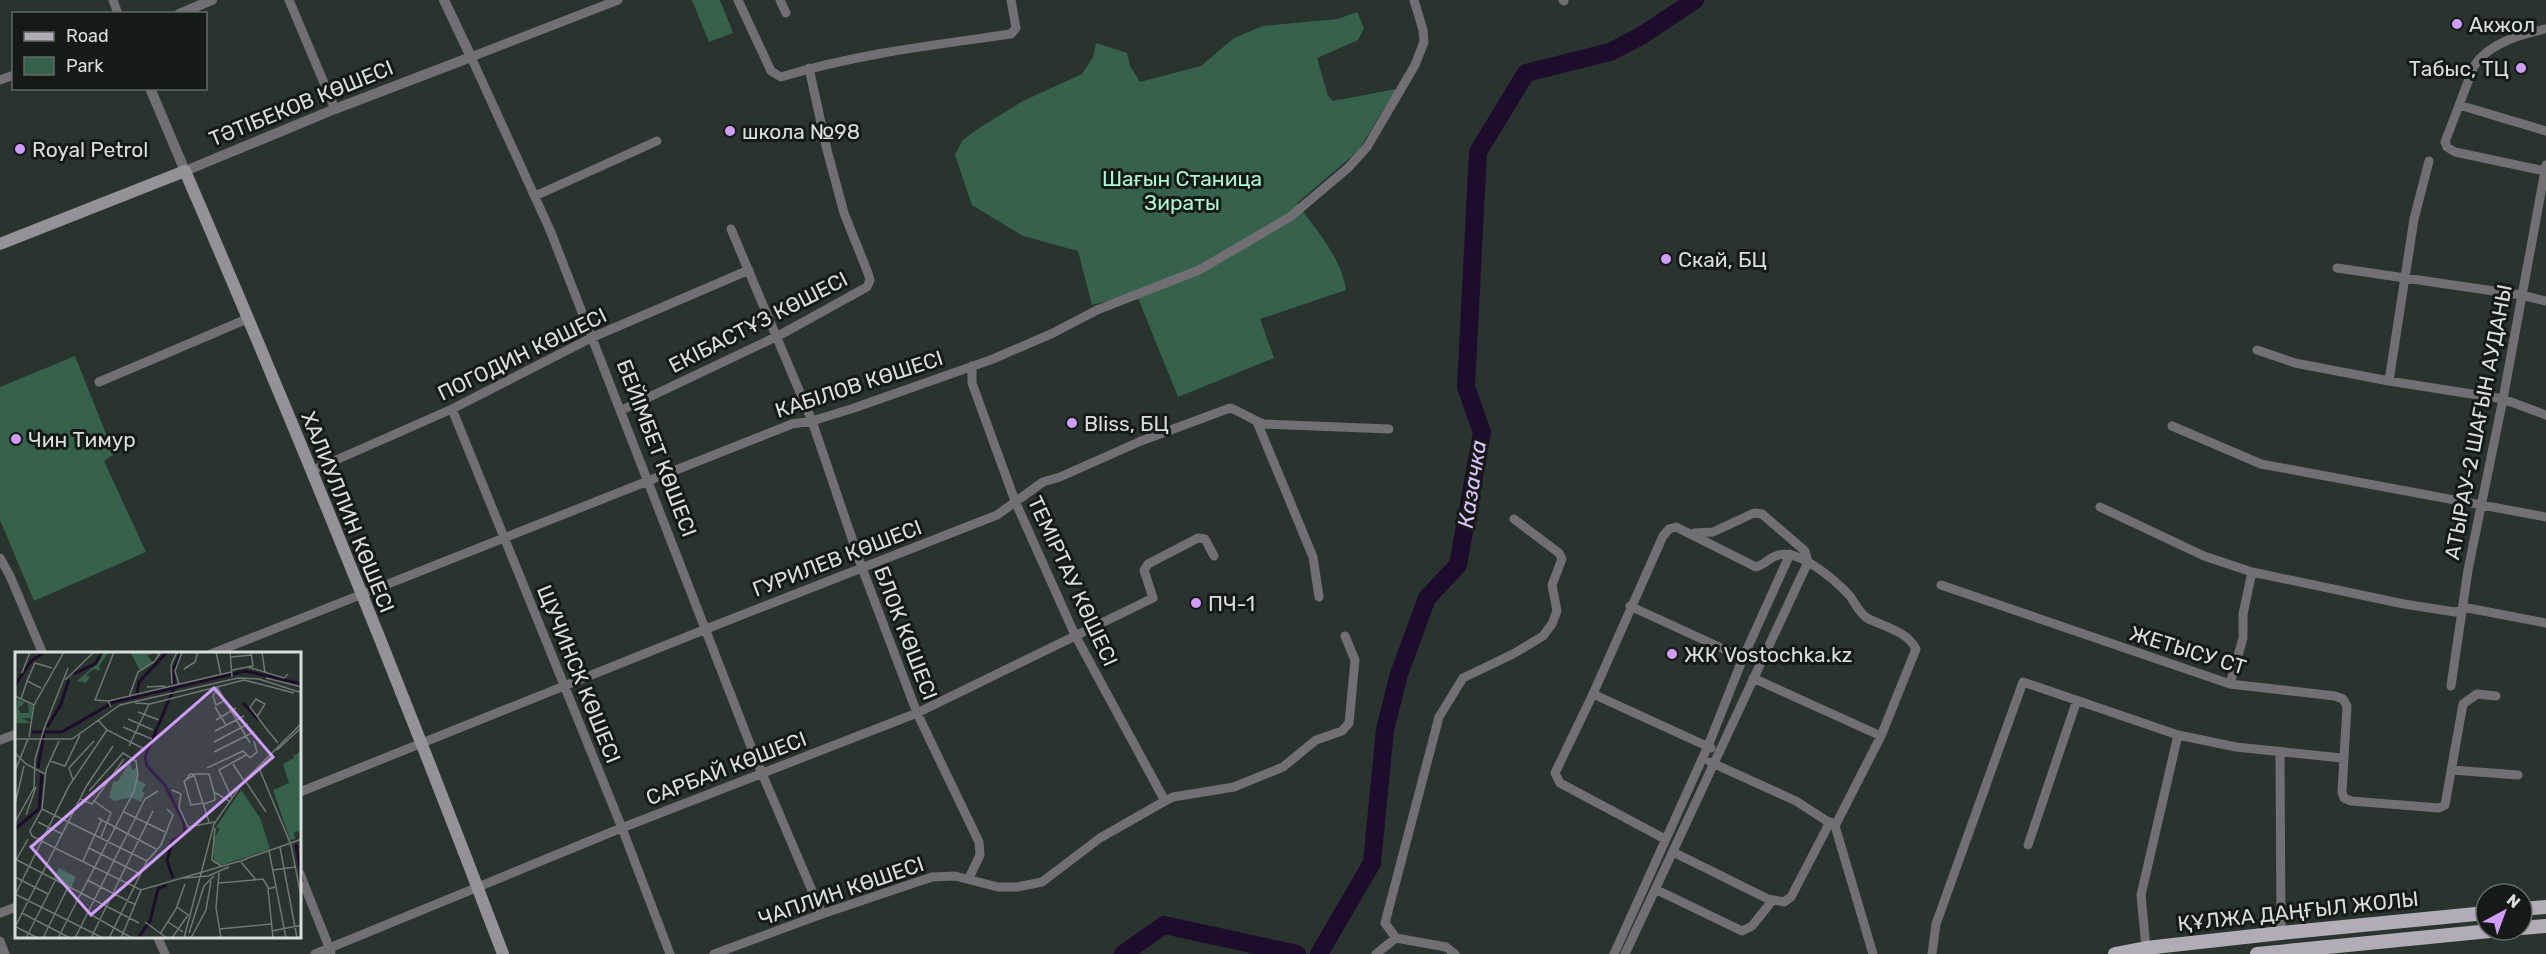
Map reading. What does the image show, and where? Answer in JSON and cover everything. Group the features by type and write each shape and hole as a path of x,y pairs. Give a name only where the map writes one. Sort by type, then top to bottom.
{"main road":[{"name":"ТӘТІБЕКОВ КӨШЕСІ","path":"0,244 185,171"},
{"name":"ХАЛИУЛЛИН КӨШЕСІ","path":"185,171 422,744 503,954"},
{"name":"ҚҰЛЖА ДАҢҒЫЛ ЖОЛЫ","path":"2115,954 2145,948 2474,914"},
{"name":"ҚҰЛЖА ДАҢҒЫЛ ЖОЛЫ","path":"2257,954 2351,949 2474,933"}],"street":[{"path":"184,12 212,0"},
{"path":"289,0 335,109"},
{"name":"БЕЙІМБЕТ КӨШЕСІ","path":"444,0 535,196 622,410 762,773 822,914"},
{"name":"ТӘТІБЕКОВ КӨШЕСІ","path":"185,171 335,109 618,0"},
{"path":"738,0 773,74 781,77 809,68 1011,34 1016,28 1011,0"},
{"path":"780,0 786,13"},
{"name":"КАБІЛОВ КӨШЕСІ","path":"219,652 792,424 812,421 972,366 1053,333 1098,310 1199,270 1290,218 1348,168 1367,147 1415,65 1424,42 1423,30 1414,0"},
{"path":"2545,168 2455,152 2447,147 2445,142 2474,66 2480,57 2491,48 2546,29"},
{"name":"ЕКІБАСТҰЗ КӨШЕСІ","path":"622,410 778,336 867,287 870,280 844,213 809,68"},
{"name":"ХАЛИУЛЛИН КӨШЕСІ","path":"151,90 185,171"},
{"path":"2459,105 2546,131"},
{"path":"535,196 657,141"},
{"path":"2389,381 2414,219 2429,161"},
{"name":"АТЫРАУ-2 ШАҒЫН АУДАНЫ","path":"2451,686 2461,610 2503,399 2545,168"},
{"name":"БЛОК КӨШЕСІ","path":"731,229 812,421 862,568 917,713 979,842 980,855 969,878"},
{"path":"2337,268 2521,295 2546,301"},
{"name":"ПОГОДИН КӨШЕСІ","path":"311,471 452,409 593,337 749,270"},
{"path":"99,382 247,319"},
{"path":"2257,350 2295,363 2503,399 2546,414"},
{"name":"ТЕМІРТАУ КӨШЕСІ","path":"972,366 972,383 1015,501 1075,635 1165,801"},
{"name":"ГУРИЛЕВ КӨШЕСІ","path":"302,791 997,515 1043,482 1060,477 1141,441 1230,408 1244,413 1257,422 1389,429"},
{"name":"ЩУЧИНСК КӨШЕСІ","path":"452,409 622,828 670,954"},
{"path":"1257,422 1313,557 1319,597"},
{"path":"2172,426 2260,464 2482,507 2546,517"},
{"path":"2100,507 2204,556 2252,572 2404,604 2455,612 2473,609 2546,623"},
{"path":"1625,954 1808,562 1804,551 1762,514 1754,513 1713,532 1689,532"},
{"path":"1455,954 1446,947 1396,938 1384,923 1439,717 1462,678 1513,654 1543,636 1552,624 1557,611 1552,585 1562,559 1559,554 1514,519"},
{"path":"1665,838 1557,780 1555,773 1593,694 1630,606 1663,536 1669,529 1676,527 1689,532 1756,567 1776,555 1790,554 1808,562 1850,596 1864,616 1895,630 1913,643 1916,649 1881,736 1791,897 1784,902 1772,900 1673,852"},
{"name":"САРБАЙ КӨШЕСІ","path":"315,954 331,951 622,828 917,713 1153,598 1144,570 1148,564 1198,538 1205,539 1214,556"},
{"path":"1614,954 1708,746 1743,658 1790,554"},
{"path":"0,558 42,652"},
{"path":"2230,684 2243,638 2243,614 2252,572"},
{"path":"0,580 10,576"},
{"name":"ЖЕТЫСУ СТ","path":"1941,585 2230,684 2335,696 2343,699 2347,706 2342,758 2342,792 2344,798 2351,801 2439,808 2445,805 2448,799 2463,704 2477,694 2496,696"},
{"path":"1630,606 1743,658"},
{"name":"ЧАПЛИН КӨШЕСІ","path":"714,954 932,877 969,878 998,887 1017,887 1042,882 1100,838 1173,797 1234,787 1283,767 1316,740 1346,728 1354,693 1356,660 1345,636"},
{"path":"1753,678 1881,736"},
{"path":"1932,954 1936,924 2023,682 2178,735 2280,753 2342,758"},
{"path":"1593,694 1720,753"},
{"path":"2028,845 2077,700"},
{"path":"0,740 15,734"},
{"path":"2145,948 2141,895 2178,735"},
{"path":"2280,753 2281,933"},
{"path":"1702,759 1796,801 1832,824 1873,954"},
{"path":"2452,770 2517,775"},
{"path":"302,879 331,951"},
{"path":"1655,889 1742,931 1752,926 1772,900"},
{"path":"0,914 15,907"},
{"path":"1376,954 1396,938"},
{"path":"158,939 165,954"},
{"path":"0,941 5,954"}],"green space":[{"path":"692,0 720,0 733,33 709,42"},
{"name":"Шағын Станица Зираты","path":"1357,12 1364,28 1358,40 1317,58 1328,96 1333,101 1396,89 1358,151 1297,203 1333,255 1346,290 1260,319 1274,358 1178,397 1138,298 1133,294 1092,305 1078,251 1023,236 972,205 955,155 962,141 1023,101 1082,74 1093,57 1096,43 1127,53 1130,66 1140,82 1201,66 1234,38 1263,26 1338,19"},
{"path":"75,356 114,454 104,461 146,552 34,601 0,520 0,387"}],"waterway":[{"name":"Казачка","path":"1319,954 1372,863 1385,730 1399,674 1427,598 1458,565 1482,432 1466,387 1478,152 1526,73 1610,52 1641,36 1695,0"},
{"name":"Казачка","path":"1123,954 1164,925 1297,954"}],"place":[{"name":"Акжол","path":"2457,24"},
{"name":"Табыс, ТЦ","path":"2521,68"},
{"name":"школа №98","path":"730,131"},
{"name":"Royal Petrol","path":"20,149"},
{"name":"Скай, БЦ","path":"1666,259"},
{"name":"Bliss, БЦ","path":"1072,423"},
{"name":"Чин Тимур","path":"16,439"},
{"name":"ПЧ-1","path":"1196,603"},
{"name":"ЖК Vostochka.kz","path":"1672,654"}]}
